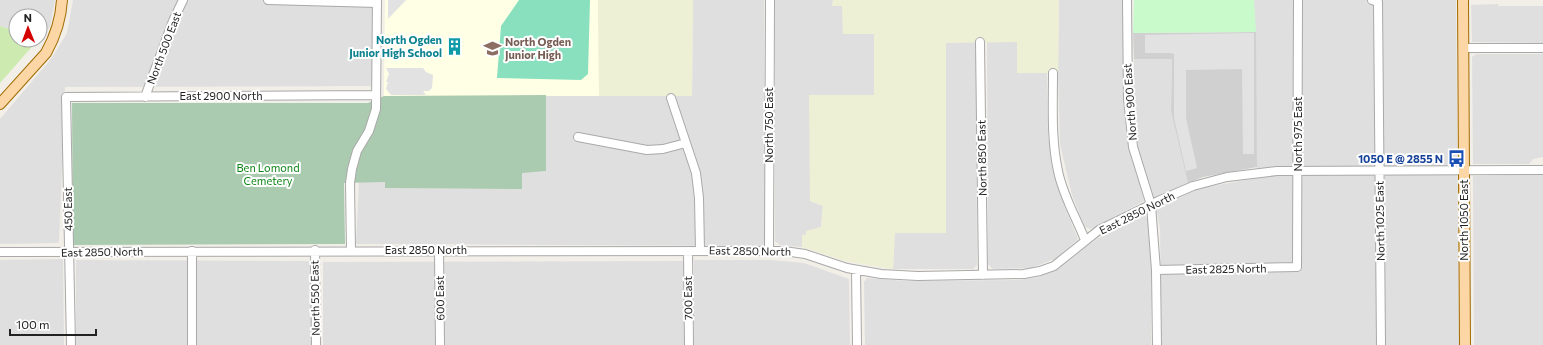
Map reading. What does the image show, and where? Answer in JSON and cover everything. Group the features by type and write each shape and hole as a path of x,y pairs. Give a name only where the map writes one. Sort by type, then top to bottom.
{"main road":[{"path":"0,104 42,59 52,43 60,17 62,0"},
{"name":"North 1050 East","path":"1463,0 1465,345"}],"street":[{"name":"North 500 East","path":"145,97 173,21 183,0"},
{"path":"268,0 377,2 376,108 372,124 357,151 352,169 350,183 351,250"},
{"name":"North 750 East","path":"769,251 770,0"},
{"name":"North 900 East","path":"1127,0 1128,99 1133,147 1151,205 1156,270 1157,345"},
{"name":"North 975 East","path":"1297,267 1298,0"},
{"name":"North 1025 East","path":"1375,1 1380,171 1381,345"},
{"name":"North 850 East","path":"980,42 983,275"},
{"path":"1463,48 1543,48"},
{"path":"1053,73 1053,138 1058,172 1066,198 1085,240"},
{"name":"East 2900 North","path":"66,97 376,95"},
{"name":"450 East","path":"66,97 71,345"},
{"path":"671,98 696,173 700,198 700,250"},
{"path":"578,137 647,150 663,149 686,143"},
{"name":"East 2850 North","path":"0,252 315,250 769,251 798,252 856,270 904,276 1024,274 1040,271 1062,260 1085,240 1108,226 1151,205 1193,186 1221,178 1256,173 1297,171 1543,170"},
{"name":"North 550 East","path":"315,250 316,345"},
{"name":"600 East","path":"439,250 440,345"},
{"path":"192,251 192,345"},
{"name":"700 East","path":"688,251 688,345"},
{"name":"East 2825 North","path":"1156,270 1297,267"},
{"path":"856,270 857,345"}],"shaded area":[{"path":"0,0 55,0 50,27 48,29 48,8 8,8 8,28 0,26"},
{"path":"73,0 374,0 375,86 65,87 59,242 0,244 0,119 51,59 67,33"},
{"name":"North Ogden Junior High","path":"385,0 598,0 599,96 384,96"},
{"path":"388,0 406,0 388,19"},
{"path":"598,0 693,0 692,96 599,96"},
{"path":"693,0 764,0 765,244 761,246 356,244 359,182 385,182 385,188 522,189 522,172 546,171 546,95 692,96"},
{"path":"775,0 833,0 832,6 842,6 874,33 874,95 810,95 810,201 823,205 821,227 802,236 802,247 780,245 775,241"},
{"path":"833,0 1059,0 1058,73 1017,73 1017,42 946,43 946,233 895,233 893,269 845,261 802,247 802,235 806,235 806,231 821,227 823,206 810,201 809,95 874,95 874,34 843,34 842,6 832,6"},
{"path":"1059,0 1123,0 1123,99 1126,129 1144,201 1091,229 1085,227 1072,195 1060,144 1058,73"},
{"path":"1254,0 1456,0 1459,345 1162,345 1160,229 1156,208 1138,148 1133,101 1134,59 1172,59 1171,111 1190,190 1257,178"},
{"path":"1498,4 1498,6 1543,6 1543,43 1472,42 1471,5"},
{"path":"1256,32 1257,167 1203,177 1188,183 1171,111 1172,59 1134,59 1133,33"},
{"path":"1254,33 1254,154 1243,154 1242,69 1186,70 1186,118 1197,168 1186,171 1174,118 1174,54 1145,53 1145,35"},
{"path":"976,41 977,265 973,269 893,269 894,233 946,233 946,43"},
{"path":"987,42 1017,42 1017,73 1047,73 1048,135 1052,165 1064,205 1078,239 1057,258 1031,268 993,269 988,264"},
{"path":"1476,54 1543,54 1543,157 1533,159 1529,164 1473,164 1472,57"},
{"path":"386,68 423,68 426,72 433,75 432,88 429,91 423,91 426,95 391,95 386,89 388,82 386,82 389,74"},
{"path":"1543,174 1543,345 1474,345 1473,176"},
{"path":"1143,215 1148,218 1151,249 1151,345 865,345 864,282 867,278 905,281 1020,280 1039,277 1059,269 1087,246 1106,233"},
{"path":"63,259 64,345 0,345 0,260"},
{"path":"76,260 314,261 314,345 76,345"},
{"path":"694,260 771,260 804,263 849,279 850,345 694,345"},
{"path":"685,261 685,345 323,345 323,262"}],"green space":[{"path":"519,0 590,0 588,74 581,80 497,78 501,26"},
{"path":"1134,0 1254,0 1256,32 1133,33"},
{"path":"0,26 8,28 8,48 31,48 0,83"},
{"name":"Ben Lomond Cemetery","path":"546,95 546,171 522,173 522,189 385,188 385,182 344,183 345,244 73,245 72,103 368,103 384,96"}],"place":[{"name":"North Ogden Junior High School","path":"455,46"},
{"name":"North Ogden Junior High","path":"492,48"},
{"name":"1050 E @ 2855 N","path":"1456,159"}]}
